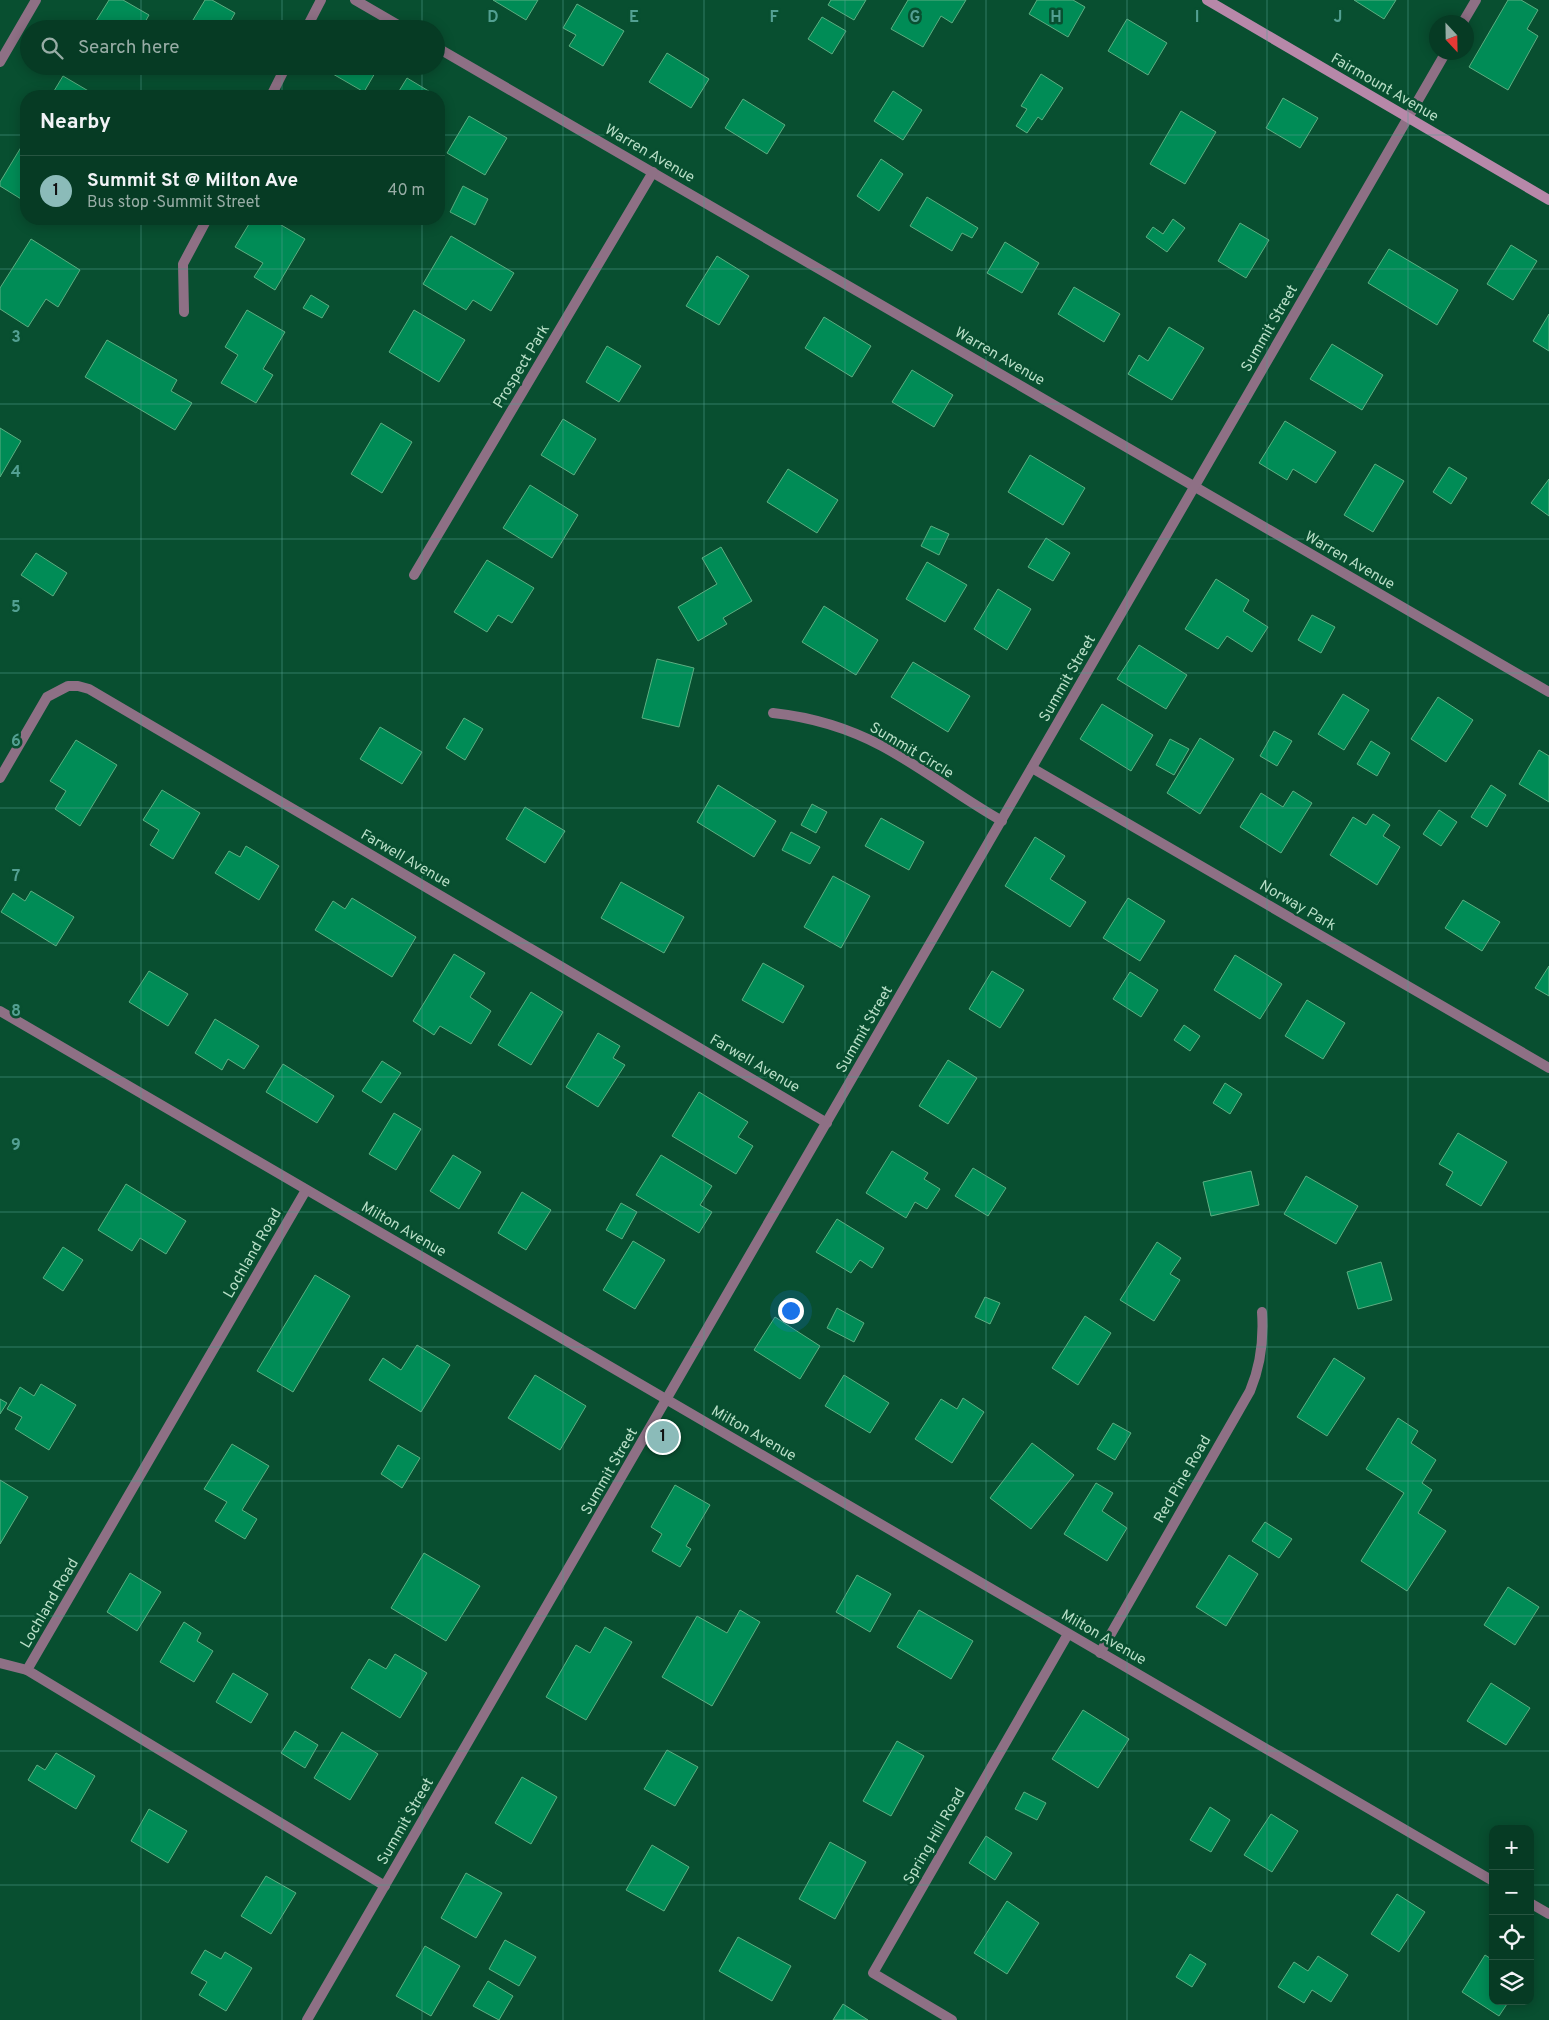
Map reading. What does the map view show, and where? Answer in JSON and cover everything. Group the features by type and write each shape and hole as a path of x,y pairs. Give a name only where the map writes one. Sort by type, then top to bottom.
{"street":[{"path":"24,20 36,0"},
{"path":"311,20 321,0"},
{"path":"355,0 389,20"},
{"name":"Fairmount Avenue","path":"1206,0 1549,200"},
{"path":"1467,15 1476,0"},
{"path":"0,62 20,28"},
{"name":"Warren Avenue","path":"445,52 1549,692"},
{"name":"Summit Street","path":"307,2020 828,1123 1441,60"},
{"path":"274,90 282,75"},
{"name":"Prospect Park","path":"414,575 653,172"},
{"path":"184,312 183,264 204,225"},
{"name":"Farwell Avenue","path":"0,778 47,697 68,686 89,689 828,1123"},
{"name":"Summit Circle","path":"773,713 792,715 826,723 881,745 1002,821"},
{"name":"Norway Park","path":"1032,768 1549,1068"},
{"name":"Milton Avenue","path":"0,1011 1489,1879"},
{"name":"Lochland Road","path":"306,1190 27,1670 385,1886"},
{"name":"Red Pine Road","path":"1100,1653 1250,1392 1263,1344 1262,1312"},
{"name":"Spring Hill Road","path":"952,2020 873,1973 1068,1634"},
{"path":"0,1663 27,1670"},
{"path":"1534,1905 1549,1914"}],"building":[{"path":"109,0 123,0 149,15 146,20 97,20"},
{"path":"205,0 212,0 235,13 231,20 193,20"},
{"path":"493,0 538,0 526,20"},
{"path":"831,0 866,0 854,20 828,5"},
{"path":"908,0 966,0 952,23 941,16 923,47 891,29"},
{"path":"1037,0 1073,0 1085,7 1068,37 1029,14"},
{"path":"1354,0 1396,0 1384,19"},
{"path":"1508,0 1521,0 1538,10 1527,29 1538,36 1508,90 1469,67"},
{"path":"577,4 624,31 603,66 569,46 576,35 563,28"},
{"path":"822,17 846,31 832,54 808,39"},
{"path":"1127,19 1167,43 1148,75 1108,51"},
{"path":"667,53 709,79 691,108 649,82"},
{"path":"1041,74 1063,88 1042,120 1038,117 1027,133 1016,126 1027,109 1021,106"},
{"path":"335,75 374,75 365,90 361,90"},
{"path":"63,76 87,90 55,90"},
{"path":"407,78 427,90 400,90"},
{"path":"893,91 922,110 903,140 874,121"},
{"path":"1283,98 1318,118 1300,148 1266,128"},
{"path":"743,99 785,125 767,154 725,128"},
{"path":"1181,111 1216,132 1185,184 1150,164"},
{"path":"469,116 507,138 485,175 447,153"},
{"path":"20,149 20,198 0,186 0,182"},
{"path":"881,159 903,174 879,211 857,196"},
{"path":"463,186 488,199 475,225 450,212"},
{"path":"927,197 978,228 972,238 962,233 952,251 910,226"},
{"path":"1173,219 1185,228 1167,252 1146,237 1153,227 1163,234"},
{"path":"1240,223 1269,240 1246,278 1218,261"},
{"path":"248,225 281,225 305,239 275,290 254,277 263,263 235,247"},
{"path":"451,236 514,273 491,311 473,300 466,310 423,284"},
{"path":"31,239 80,270 58,307 46,299 28,327 0,309 0,288"},
{"path":"1005,242 1039,263 1022,293 987,273"},
{"path":"1511,245 1537,261 1513,300 1487,284"},
{"path":"1389,249 1458,290 1437,325 1368,283"},
{"path":"717,256 749,276 719,325 686,306"},
{"path":"1074,287 1120,314 1104,342 1058,314"},
{"path":"311,295 329,306 322,318 303,308"},
{"path":"247,310 285,332 263,369 273,375 256,403 221,383 238,355 225,347"},
{"path":"414,310 465,340 439,382 389,352"},
{"path":"1549,314 1549,351 1533,341"},
{"path":"824,317 871,346 852,377 805,348"},
{"path":"1169,327 1204,348 1172,400 1128,374 1139,355 1148,361"},
{"path":"107,340 177,380 171,391 192,403 175,430 85,377"},
{"path":"1332,344 1383,375 1362,410 1310,379"},
{"path":"607,346 641,366 619,402 586,382"},
{"path":"912,370 953,395 934,427 892,402"},
{"path":"563,419 596,439 574,475 541,455"},
{"path":"1285,421 1336,452 1316,483 1293,469 1287,480 1259,463"},
{"path":"381,423 412,442 382,493 351,474"},
{"path":"0,428 21,441 0,477"},
{"path":"1030,455 1085,488 1063,525 1008,492"},
{"path":"1375,464 1404,481 1373,532 1344,515"},
{"path":"1449,467 1467,478 1451,504 1433,492"},
{"path":"788,469 838,500 817,533 767,502"},
{"path":"1549,479 1549,516 1531,503"},
{"path":"530,485 578,515 552,558 503,528"},
{"path":"931,526 949,534 939,555 921,546"},
{"path":"1046,538 1070,553 1053,581 1028,567"},
{"path":"721,547 752,601 723,618 727,624 698,641 678,607 717,584 702,558"},
{"path":"36,553 67,573 53,596 21,575"},
{"path":"487,560 534,588 512,623 498,615 487,632 454,612"},
{"path":"927,562 967,585 945,622 906,599"},
{"path":"1216,579 1249,600 1243,611 1268,627 1252,652 1227,636 1218,649 1185,629"},
{"path":"998,589 1031,609 1007,650 974,629"},
{"path":"824,606 878,640 856,675 802,642"},
{"path":"1312,615 1335,627 1321,653 1298,640"},
{"path":"1139,645 1187,675 1166,709 1117,679"},
{"path":"657,659 694,668 679,727 642,718"},
{"path":"913,662 970,696 948,732 891,697"},
{"path":"1343,694 1369,710 1344,750 1318,734"},
{"path":"1438,697 1473,720 1446,762 1411,739"},
{"path":"1102,704 1153,735 1131,771 1080,739"},
{"path":"464,718 483,729 465,760 446,748"},
{"path":"380,727 422,752 402,784 360,759"},
{"path":"1274,731 1292,741 1277,766 1260,756"},
{"path":"1200,738 1234,759 1200,814 1167,793"},
{"path":"1170,739 1189,749 1174,775 1156,765"},
{"path":"76,740 117,765 80,826 55,809 66,791 50,781"},
{"path":"1371,741 1390,753 1377,776 1357,764"},
{"path":"1539,750 1549,756 1549,802 1519,784"},
{"path":"718,785 776,821 754,857 697,822"},
{"path":"1491,785 1506,795 1487,827 1471,817"},
{"path":"162,790 200,813 173,859 150,845 159,830 143,820"},
{"path":"1293,791 1312,803 1281,853 1240,827 1261,793 1283,807"},
{"path":"812,804 827,812 816,833 801,825"},
{"path":"525,807 565,831 545,863 506,839"},
{"path":"1439,810 1457,822 1441,846 1423,834"},
{"path":"1373,814 1390,825 1383,836 1400,847 1377,885 1330,855 1353,817 1366,825"},
{"path":"881,818 924,842 909,870 865,846"},
{"path":"791,832 820,847 810,864 782,850"},
{"path":"1035,837 1065,856 1050,879 1086,902 1070,927 1005,886"},
{"path":"246,846 279,866 259,900 215,873 229,851 240,857"},
{"path":"833,876 870,896 841,948 804,927"},
{"path":"621,882 684,917 664,953 601,918"},
{"path":"31,891 74,917 56,946 1,912 13,893 25,901"},
{"path":"352,898 416,937 392,977 315,930 333,901 345,909"},
{"path":"1128,898 1165,921 1140,961 1103,938"},
{"path":"1463,900 1500,922 1482,951 1445,928"},
{"path":"454,954 485,973 470,997 491,1011 471,1044 440,1026 434,1035 413,1021"},
{"path":"1235,955 1282,984 1260,1019 1214,990"},
{"path":"763,963 804,986 783,1023 742,1000"},
{"path":"1549,966 1549,996 1535,988"},
{"path":"149,971 188,994 168,1026 129,1002"},
{"path":"992,971 1024,990 1000,1028 969,1009"},
{"path":"1130,972 1158,990 1141,1017 1113,999"},
{"path":"531,992 563,1012 531,1065 498,1045"},
{"path":"1307,1000 1345,1023 1323,1059 1285,1036"},
{"path":"215,1019 259,1046 244,1069 228,1059 222,1070 195,1053"},
{"path":"1184,1025 1200,1036 1190,1051 1174,1040"},
{"path":"598,1033 620,1046 613,1058 625,1065 598,1107 566,1087"},
{"path":"948,1060 977,1078 948,1124 919,1106"},
{"path":"382,1061 401,1073 381,1103 362,1091"},
{"path":"283,1064 334,1096 317,1123 266,1092"},
{"path":"1225,1083 1242,1094 1230,1114 1213,1103"},
{"path":"699,1092 748,1122 738,1137 753,1146 736,1174 672,1136"},
{"path":"394,1113 421,1129 396,1170 369,1154"},
{"path":"1458,1133 1507,1162 1481,1206 1446,1185 1453,1172 1439,1164"},
{"path":"892,1151 928,1173 924,1179 940,1189 927,1209 915,1202 906,1218 866,1193"},
{"path":"453,1155 481,1172 459,1209 430,1191"},
{"path":"661,1155 712,1186 700,1205 712,1212 699,1233 636,1195"},
{"path":"973,1168 1006,1188 988,1216 955,1196"},
{"path":"1251,1171 1259,1205 1211,1216 1203,1182"},
{"path":"1306,1176 1358,1206 1336,1244 1284,1214"},
{"path":"126,1184 186,1221 166,1254 140,1238 132,1251 98,1230"},
{"path":"522,1192 551,1210 526,1250 498,1233"},
{"path":"621,1203 637,1212 622,1239 606,1230"},
{"path":"837,1219 884,1248 872,1268 860,1260 851,1273 816,1252"},
{"path":"633,1241 665,1260 635,1309 603,1290"},
{"path":"1157,1242 1181,1258 1170,1274 1180,1280 1154,1321 1120,1300"},
{"path":"63,1247 83,1260 63,1291 43,1278"},
{"path":"1381,1262 1392,1300 1358,1309 1347,1272"},
{"path":"315,1275 350,1296 293,1392 257,1371"},
{"path":"985,1297 1000,1303 990,1324 975,1317"},
{"path":"837,1308 864,1323 854,1342 827,1328"},
{"path":"1085,1316 1111,1333 1078,1385 1052,1368"},
{"path":"775,1317 820,1346 800,1379 754,1350"},
{"path":"417,1345 450,1365 421,1412 369,1380 383,1358 401,1370"},
{"path":"1334,1358 1365,1378 1327,1436 1297,1417"},
{"path":"535,1375 586,1406 560,1450 508,1418"},
{"path":"844,1375 889,1403 870,1433 825,1406"},
{"path":"41,1384 76,1405 49,1450 15,1429 22,1417 7,1409 20,1387 34,1396"},
{"path":"963,1398 984,1412 952,1463 915,1439 941,1399 957,1409"},
{"path":"0,1399 7,1403 0,1414"},
{"path":"1398,1418 1418,1431 1411,1443 1436,1460 1422,1483 1432,1490 1418,1513 1446,1531 1407,1591 1361,1561 1404,1493 1366,1469"},
{"path":"1113,1423 1131,1433 1115,1460 1097,1449"},
{"path":"1032,1443 1074,1475 1031,1529 990,1498"},
{"path":"232,1444 269,1466 242,1510 257,1519 245,1539 215,1521 227,1502 204,1489"},
{"path":"398,1445 420,1458 402,1488 381,1474"},
{"path":"0,1480 28,1497 0,1544"},
{"path":"1096,1483 1113,1493 1102,1511 1127,1528 1107,1561 1064,1534"},
{"path":"675,1485 710,1505 686,1546 691,1549 680,1567 652,1551 662,1534 651,1527"},
{"path":"1265,1522 1292,1539 1279,1558 1252,1541"},
{"path":"424,1553 480,1586 446,1641 391,1608"},
{"path":"1229,1555 1258,1574 1226,1626 1196,1607"},
{"path":"130,1573 161,1592 137,1631 107,1612"},
{"path":"857,1575 891,1594 870,1632 836,1612"},
{"path":"1508,1587 1539,1607 1515,1645 1484,1625"},
{"path":"740,1610 760,1622 712,1706 662,1677 697,1616 727,1633"},
{"path":"919,1610 973,1641 951,1679 897,1647"},
{"path":"184,1622 201,1633 197,1641 213,1651 194,1682 160,1662"},
{"path":"605,1627 632,1642 586,1720 546,1697 576,1645 590,1653"},
{"path":"395,1654 427,1673 400,1718 351,1688 369,1659 386,1669"},
{"path":"233,1673 268,1694 251,1723 216,1702"},
{"path":"1491,1683 1530,1708 1506,1745 1467,1721"},
{"path":"1083,1710 1129,1739 1098,1788 1052,1759"},
{"path":"295,1731 318,1745 305,1768 281,1753"},
{"path":"342,1732 378,1754 350,1800 314,1778"},
{"path":"897,1741 924,1756 891,1816 863,1801"},
{"path":"667,1750 698,1767 675,1806 644,1789"},
{"path":"56,1753 95,1776 76,1809 28,1780 37,1765 45,1770"},
{"path":"522,1777 557,1797 531,1844 495,1823"},
{"path":"1024,1792 1046,1803 1037,1820 1015,1809"},
{"path":"1210,1807 1230,1820 1211,1852 1190,1840"},
{"path":"149,1809 187,1831 168,1863 131,1841"},
{"path":"1271,1814 1298,1831 1272,1872 1244,1855"},
{"path":"986,1836 1012,1853 995,1880 969,1863"},
{"path":"830,1842 866,1862 835,1919 799,1899"},
{"path":"652,1845 689,1867 664,1911 626,1890"},
{"path":"466,1873 502,1893 476,1938 441,1918"},
{"path":"266,1876 296,1893 271,1934 241,1916"},
{"path":"1397,1894 1425,1912 1399,1952 1371,1934"},
{"path":"1007,1901 1039,1923 1007,1974 974,1953"},
{"path":"738,1937 791,1966 772,2001 719,1971"},
{"path":"505,1940 536,1957 519,1986 489,1969"},
{"path":"425,1946 460,1966 431,2016 396,1996"},
{"path":"205,1950 221,1959 225,1952 252,1968 226,2011 199,1995 207,1982 191,1973"},
{"path":"1190,1954 1206,1964 1192,1987 1176,1977"},
{"path":"1485,1955 1489,1958 1489,2005 1506,2005 1499,2016 1462,1992"},
{"path":"1318,1956 1348,1975 1331,2002 1312,1990 1304,2003 1278,1987 1294,1962 1308,1971"},
{"path":"488,1981 513,1996 499,2020 473,2006"},
{"path":"843,2004 868,2020 833,2020"}],"place":[{"name":"Summit St @ Milton Ave","path":"663,1437"}]}
